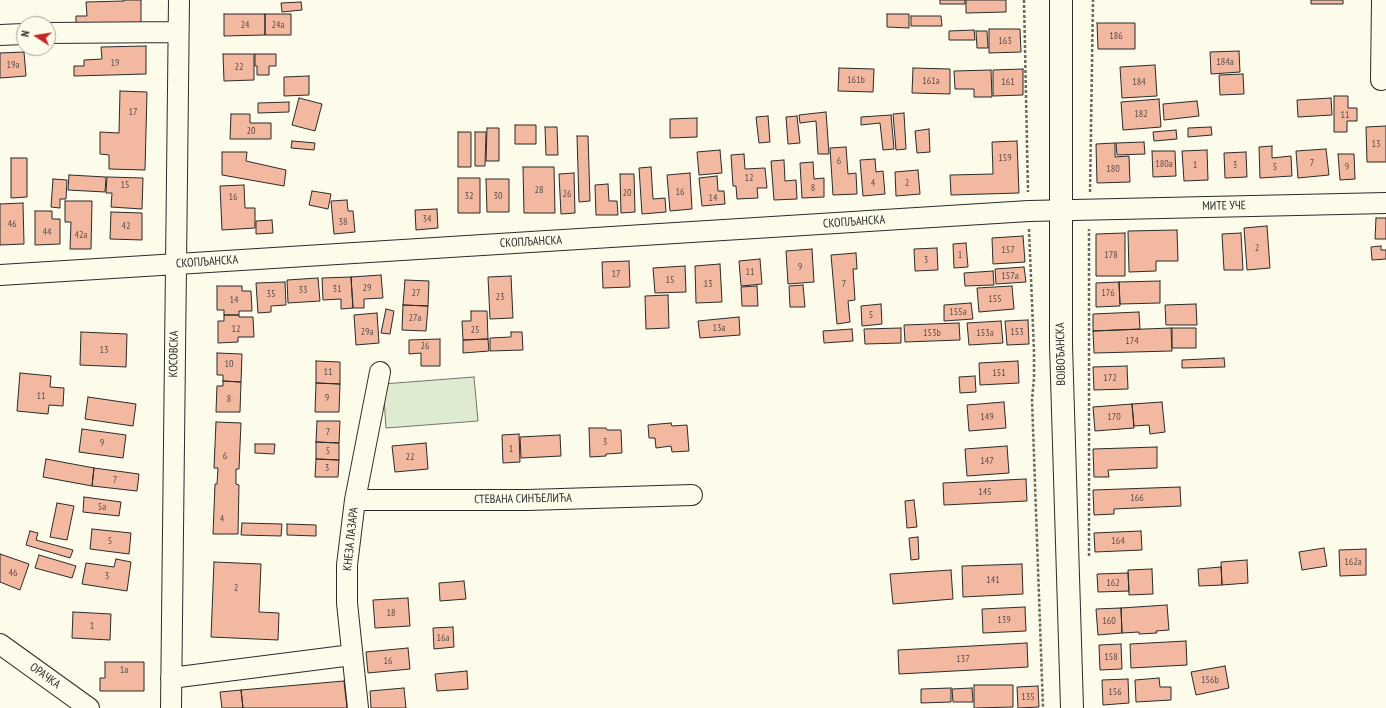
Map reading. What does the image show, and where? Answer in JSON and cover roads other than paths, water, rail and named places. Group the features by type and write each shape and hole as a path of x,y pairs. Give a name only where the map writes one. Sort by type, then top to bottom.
{"main road":[{"name":"ВОЈВОЂАНСКА","path":"1061,0 1061,345 1072,708"}],"street":[{"name":"КОСОВСКА","path":"171,708 170,678 179,0"},
{"path":"1381,80 1382,0"},
{"path":"56,33 178,32"},
{"path":"0,35 16,34"},
{"name":"МИТЕ УЧЕ","path":"1062,210 1386,203"},
{"name":"СКОПЉАНСКА","path":"0,276 1062,210"},
{"name":"КНЕЗА ЛАЗАРА","path":"358,708 347,603 347,565 355,500 380,372"},
{"name":"СТЕВАНА СИНЂЕЛИЋА","path":"355,500 528,500 692,495"},
{"name":"ОРАЧКА","path":"0,644 89,708"},
{"path":"170,678 352,656"}]}
